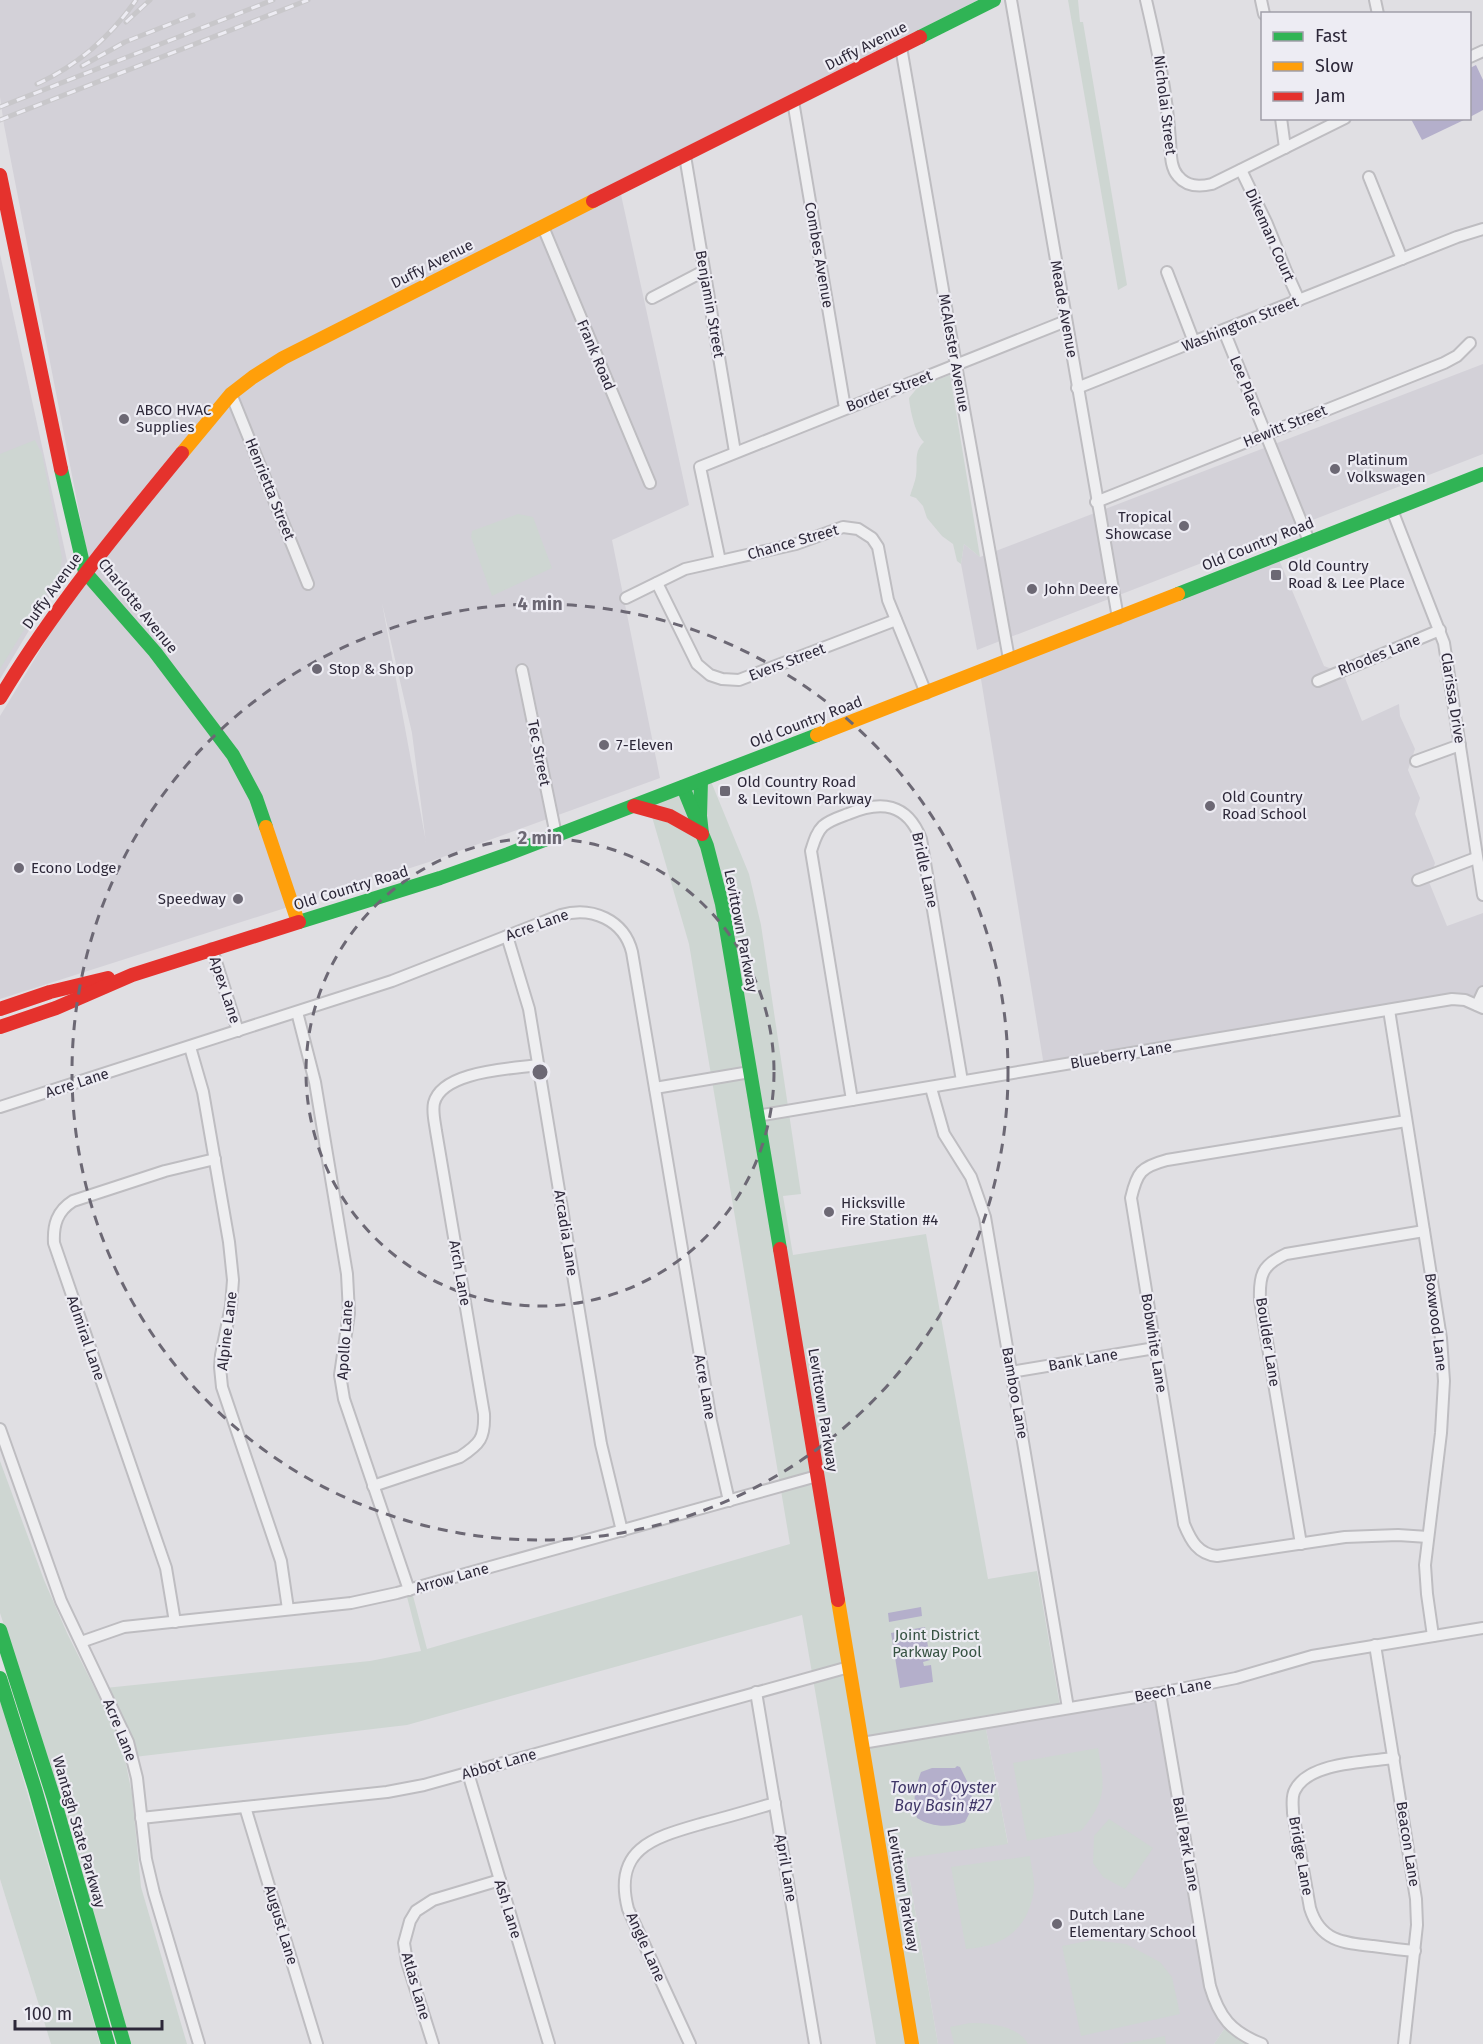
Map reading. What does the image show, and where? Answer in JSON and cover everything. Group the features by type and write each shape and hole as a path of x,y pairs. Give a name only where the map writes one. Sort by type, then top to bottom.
{"main road":[{"name":"Duffy Avenue","path":"0,698 24,658 85,572 231,394 253,377 283,358 994,0"},
{"name":"Charlotte Avenue","path":"0,175 52,432 85,572 155,652 233,755 256,798 298,922"},
{"name":"Old Country Road","path":"0,1027 56,1008 132,975 446,876 634,806 1483,474"},
{"path":"701,780 702,834"},
{"name":"Levittown Parkway","path":"683,787 702,834 722,904 912,2044"},
{"path":"634,806 664,812 681,819 702,834"},
{"name":"Old Country Road","path":"0,1009 83,983 132,975"},
{"name":"Wantagh State Parkway","path":"0,1630 54,1799 124,2044"},
{"name":"Wantagh State Parkway","path":"0,1678 48,1832 108,2044"}],"street":[{"name":"Meade Avenue","path":"1011,0 1096,502 1118,618"},
{"name":"Nicholai Street","path":"1146,0 1159,55 1168,109 1172,165 1179,177 1186,183 1201,187 1212,184 1341,120"},
{"name":"McAlester Avenue","path":"901,47 1009,659"},
{"name":"Combes Avenue","path":"793,101 845,408"},
{"path":"1281,120 1285,148"},
{"name":"Benjamin Street","path":"685,156 735,452"},
{"name":"Dikeman Court","path":"1241,170 1299,300"},
{"path":"1369,177 1402,259"},
{"name":"Frank Road","path":"543,227 650,483"},
{"name":"Washington Street","path":"1077,388 1457,237 1483,229"},
{"path":"652,298 704,271"},
{"path":"1167,272 1194,342"},
{"name":"Border Street","path":"720,561 700,467 1066,321"},
{"name":"Lee Place","path":"1224,331 1309,541"},
{"name":"Hewitt Street","path":"1096,502 1444,363 1457,356 1470,343"},
{"name":"Henrietta Street","path":"231,394 308,584"},
{"name":"Clarissa Drive","path":"1392,510 1444,643 1483,895"},
{"name":"Chance Street","path":"626,598 685,569 796,544 843,527 858,529 872,538 878,547 888,600 926,693"},
{"name":"Evers Street","path":"657,583 697,664 710,675 722,679 740,680 896,620"},
{"name":"Rhodes Lane","path":"1318,681 1440,630"},
{"name":"Tec Street","path":"522,670 556,835"},
{"path":"1416,761 1460,745"},
{"name":"Bridle Lane","path":"852,1100 811,851 816,836 824,826 874,805 890,807 907,816 921,839 962,1082"},
{"path":"1418,880 1476,858"},
{"name":"Acre Lane","path":"0,1107 392,981 572,912 596,913 609,920 625,936 632,952 711,1421 729,1501"},
{"name":"Arcadia Lane","path":"507,936 529,1009 602,1444 621,1531"},
{"name":"Apex Lane","path":"212,949 238,1031"},
{"path":"1480,1006 1483,992"},
{"name":"Blueberry Lane","path":"757,1116 1452,999 1466,1000 1480,1006"},
{"name":"Boxwood Lane","path":"1389,1010 1441,1338 1444,1381 1441,1433 1425,1565 1426,1594 1433,1636"},
{"name":"Apollo Lane","path":"297,1012 315,1082 347,1274 349,1313 342,1355 341,1385 373,1486 410,1590"},
{"name":"Alpine Lane","path":"190,1047 203,1092 229,1242 233,1280 231,1306 221,1354 222,1387 281,1561 288,1609"},
{"name":"Arch Lane","path":"373,1486 460,1457 473,1449 482,1437 485,1429 484,1414 433,1114 434,1103 441,1090 462,1077 538,1065"},
{"path":"655,1088 750,1072"},
{"name":"Bamboo Lane","path":"931,1088 944,1134 971,1177 985,1217 1068,1708"},
{"name":"Bobwhite Lane","path":"1406,1121 1151,1164 1144,1168 1135,1180 1131,1198 1184,1524 1191,1541 1203,1552 1218,1557 1373,1535 1398,1534 1428,1537"},
{"name":"Admiral Lane","path":"175,1622 166,1568 54,1243 53,1233 60,1212 73,1201 165,1171 215,1160"},
{"name":"Boulder Lane","path":"1301,1544 1260,1300 1260,1279 1267,1265 1286,1254 1424,1231"},
{"name":"Bank Lane","path":"1011,1372 1155,1348"},
{"name":"Acre Lane","path":"0,1429 60,1601 128,1742 137,1778 146,1859 199,2044"},
{"name":"Arrow Lane","path":"81,1642 124,1627 351,1603 410,1590 817,1476"},
{"name":"Beech Lane","path":"862,1743 1161,1693 1236,1678 1312,1656 1483,1628"},
{"name":"Beacon Lane","path":"1375,1646 1416,1899 1418,1925 1404,2044"},
{"name":"Abbot Lane","path":"141,1818 387,1792 424,1785 849,1667"},
{"name":"April Lane","path":"756,1692 815,2044"},
{"name":"Ball Park Lane","path":"1161,1693 1210,1986 1220,2015 1246,2038 1262,2044"},
{"name":"Bridge Lane","path":"1394,1758 1323,1769 1309,1774 1301,1780 1294,1791 1293,1813 1310,1908 1323,1932 1345,1943 1415,1951"},
{"name":"Ash Lane","path":"468,1773 549,2044"},
{"name":"Angle Lane","path":"690,2044 628,1909 624,1886 630,1863 636,1853 647,1843 665,1834 775,1803"},
{"name":"August Lane","path":"245,1807 316,2044"},
{"name":"Atlas Lane","path":"433,2044 407,1962 404,1943 410,1921 416,1911 433,1900 500,1880"}],"shaded area":[{"path":"0,0 978,0 618,181 689,505 612,540 660,778 429,862 0,999 0,716 90,568 0,97","holes":["382,603 412,733 426,840"]},
{"path":"0,254 68,565 0,679"},
{"path":"1483,364 1483,454 977,650 961,564 964,544 980,557"},
{"name":"Old Country Road School","path":"1277,555 1324,666 1343,673 1362,721 1399,704 1400,716 1415,749 1408,770 1420,798 1415,814 1435,863 1429,882 1447,926 1483,913 1483,987 1477,1003 1467,998 1044,1066 980,673"},
{"name":"Dutch Lane Elementary School","path":"1159,1695 1206,1990 1225,2028 1214,2044 938,2044 906,1857 1008,1843 985,1724"}],"green space":[{"path":"1068,0 1078,0 1080,22 1083,22 1127,285 1118,290"},
{"path":"950,375 980,557 964,544 961,564 957,561 953,544 942,536 927,518 923,506 916,498 910,496 916,476 918,450 924,442 916,428 909,398 918,387"},
{"path":"35,440 42,454 62,558 60,571 0,669 0,454"},
{"path":"518,514 533,517 552,568 492,596 471,537 472,531"},
{"name":"Joint District Parkway Pool","path":"710,779 749,874 761,925 801,1194 783,1196 793,1255 926,1234 988,1579 1037,1571 1060,1706 985,1724 1008,1844 906,1858 938,2044 876,2044 802,1615 407,1725 134,1757 105,1688 370,1661 421,1651 406,1593 412,1592 427,1649 790,1544 689,944 648,803"},
{"path":"0,1461 44,1580 123,1749 132,1794 141,1887 187,2044 130,2044 49,1761 0,1613"},
{"path":"0,1699 100,2044 51,2044 0,1879"},
{"path":"1098,1748 1103,1783 1102,1792 1096,1810 1081,1831 1027,1841 1013,1763"},
{"path":"1109,1819 1153,1848 1125,1889 1103,1877 1093,1863 1094,1836"},
{"path":"1030,1856 1034,1889 1031,1903 1020,1925 1002,1940 966,1949 951,1867"},
{"path":"1092,1940 1126,1944 1160,1962 1172,1977 1180,2014 1081,2036 1062,1946"},
{"path":"970,2023 1002,2026 1017,2033 1028,2044 954,2044 950,2027"},
{"path":"1225,2028 1255,2044 1214,2044"},
{"path":"1165,2036 1166,2044 1122,2044"}],"water":[{"path":"1476,65 1483,80 1483,110 1471,116 1471,68"},
{"path":"1412,120 1464,120 1422,140"},
{"path":"921,1607 922,1616 889,1622 888,1613"},
{"path":"925,1627 930,1660 923,1662 924,1666 931,1665 933,1682 900,1688 891,1633"},
{"name":"Town of Oyster Bay Basin #27","path":"960,1767 972,1791 971,1810 965,1822 940,1826 917,1818 915,1795 921,1772 932,1768 955,1768"}],"railway":[{"path":"37,84 80,59 116,26 136,0"},
{"path":"126,22 150,0"},
{"path":"0,107 273,0"},
{"path":"0,120 308,0"},
{"path":"82,66 125,42 193,15"}],"traffic: fast":[{"path":"920,37 994,0"},
{"path":"61,469 85,572 155,652 233,755 256,798 266,827"},
{"path":"1178,594 1483,474"},
{"path":"299,922 508,854 817,735"},
{"path":"701,780 702,834"},
{"path":"683,787 707,846 722,904 780,1249"},
{"path":"0,1630 54,1799 124,2044"},
{"path":"0,1678 35,1789 108,2044"}],"traffic: slow":[{"path":"182,453 231,394 283,358 593,201"},
{"path":"817,735 1178,594"},
{"path":"266,827 298,922"},
{"path":"838,1600 912,2044"}],"traffic: jam":[{"path":"593,201 920,37"},
{"path":"0,175 61,469"},
{"path":"0,698 63,603 182,453"},
{"path":"634,806 670,816 702,834"},
{"path":"0,1027 56,1008 132,975 299,922"},
{"path":"0,1009 50,992 108,978"},
{"path":"780,1249 838,1600"}],"place":[{"name":"ABCO HVAC Supplies","path":"124,419"},
{"name":"Platinum Volkswagen","path":"1335,469"},
{"name":"Tropical Showcase","path":"1184,526"},
{"name":"Old Country Road & Lee Place","path":"1276,575"},
{"name":"John Deere","path":"1032,589"},
{"name":"Stop & Shop","path":"317,669"},
{"name":"7-Eleven","path":"604,745"},
{"name":"Old Country Road & Levitown Parkway","path":"725,791"},
{"name":"Old Country Road School","path":"1210,806"},
{"name":"Econo Lodge","path":"19,868"},
{"name":"Speedway","path":"238,899"},
{"name":"Hicksville Fire Station #4","path":"829,1212"},
{"name":"Dutch Lane Elementary School","path":"1057,1924"}]}
